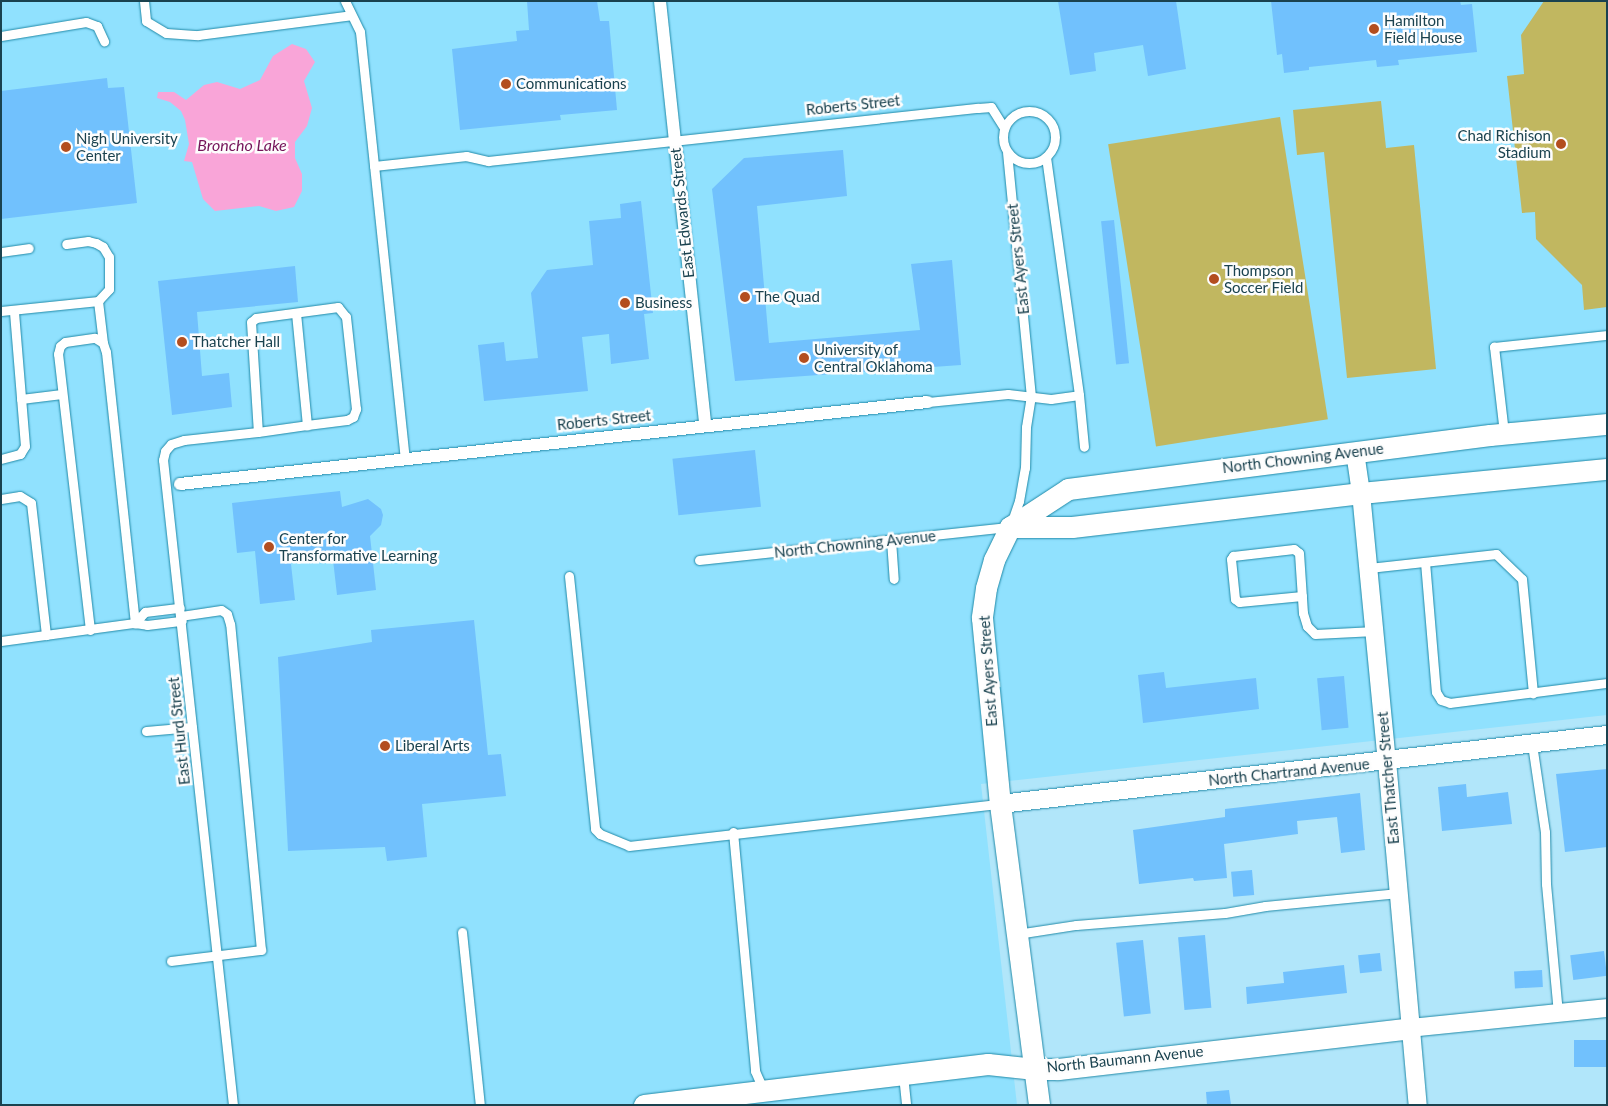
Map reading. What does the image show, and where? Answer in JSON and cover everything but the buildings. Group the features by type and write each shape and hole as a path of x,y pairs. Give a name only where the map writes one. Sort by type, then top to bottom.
{"street":[{"name":"East Edwards Street","path":"660,1 704,425"},
{"name":"Roberts Street","path":"180,484 704,425 928,402"},
{"name":"North Chowning Avenue","path":"1010,527 1068,489 1504,433 1607,424"},
{"name":"East Thatcher Street","path":"1355,452 1369,568 1418,1105"},
{"name":"North Chowning Avenue","path":"1010,527 1072,527 1361,492 1607,468"},
{"name":"East Ayers Street","path":"1010,527 994,560 986,588 982,618 1000,804 1039,1105"},
{"name":"North Chartrand Avenue","path":"1000,804 1607,735"},
{"name":"North Baumann Avenue","path":"644,1105 765,1098 903,1074 988,1064 1035,1069 1058,1068 1410,1028 1607,1008"}],"lane":[{"path":"144,1 146,22 166,33 198,35 351,15"},
{"path":"345,1 360,32 404,458"},
{"path":"1,36 86,22 96,26 104,41"},
{"name":"Roberts Street","path":"374,166 466,156 488,160 991,107 1004,128"},
{"path":"1032,111 1047,118 1055,134 1051,151 1046,157 1030,164 1021,163 1007,153 1002,136 1008,120 1023,112 1032,111"},
{"name":"East Ayers Street","path":"1007,153 1031,397 1026,427 1025,468 1019,501 1010,527"},
{"path":"1046,157 1079,395 1084,447"},
{"path":"1,311 98,301 109,289 110,257 96,243 88,241 66,244"},
{"path":"1,252 29,248"},
{"path":"98,301 103,343 108,362 135,622"},
{"path":"338,307 346,317 356,409 353,417 347,420 307,426 258,432 251,322 256,318 338,307"},
{"path":"1,458 20,454 25,446 14,311"},
{"path":"296,313 307,426"},
{"path":"1504,433 1494,347 1607,335"},
{"path":"90,630 58,354 60,346 65,342 95,338 103,343"},
{"path":"22,399 62,394"},
{"name":"Roberts Street","path":"928,402 1008,394 1051,399 1079,395"},
{"name":"East Hurd Street","path":"233,1105 163,460 165,451 171,444 184,440 258,432"},
{"path":"1,499 20,496 27,498 31,503 46,635"},
{"name":"North Chowning Avenue","path":"699,560 1010,527"},
{"path":"891,540 894,579"},
{"path":"1302,596 1239,602 1235,600 1231,559 1233,556 1294,549 1299,553 1302,596 1303,613 1307,626 1315,634 1375,631"},
{"path":"1369,568 1496,554 1522,578 1533,692"},
{"path":"1425,562 1436,692 1441,700 1450,703 1607,682"},
{"path":"568,576 595,830 600,834 629,846 733,832 1000,804"},
{"path":"1,641 90,630 135,622 147,625 181,615 221,610 227,614 231,632 261,950 171,961"},
{"path":"135,622 145,612 181,615"},
{"path":"146,731 192,727"},
{"path":"1532,744 1545,832 1546,884 1558,1013"},
{"path":"733,832 755,1071 765,1098"},
{"path":"1017,934 1076,925 1198,916 1398,893"},
{"path":"462,932 480,1105"},
{"path":"903,1074 906,1105"}],"shaded area":[{"name":"University of Central Oklahoma","path":"1,1 1607,1 1607,715 981,784 1017,1105 1,1105"},
{"name":"Chad Richison Stadium","path":"1544,1 1607,1 1607,307 1584,310 1582,285 1536,239 1535,212 1522,213 1507,76 1524,74 1521,35"},
{"path":"1381,101 1386,148 1414,145 1436,369 1347,378 1324,152 1297,155 1293,110"},
{"name":"Thompson Soccer Field","path":"1280,117 1328,419 1156,446 1108,144"}],"water":[{"name":"Broncho Lake","path":"292,44 306,49 315,62 304,81 312,108 307,126 295,142 295,158 302,174 302,191 294,207 276,211 259,206 215,211 203,199 192,162 184,161 189,144 185,120 181,111 170,102 157,98 158,92 174,92 186,100 204,85 217,82 240,89 260,80 273,56"}],"place":[{"name":"Hamilton Field House","path":"1374,29"},
{"name":"Communications","path":"506,84"},
{"name":"Chad Richison Stadium","path":"1561,144"},
{"name":"Nigh University Center","path":"66,147"},
{"name":"Thompson Soccer Field","path":"1214,279"},
{"name":"The Quad","path":"745,297"},
{"name":"Business","path":"625,303"},
{"name":"Thatcher Hall","path":"182,342"},
{"name":"University of Central Oklahoma","path":"804,358"},
{"name":"Center for Transformative Learning","path":"269,547"},
{"name":"Liberal Arts","path":"385,746"}]}
